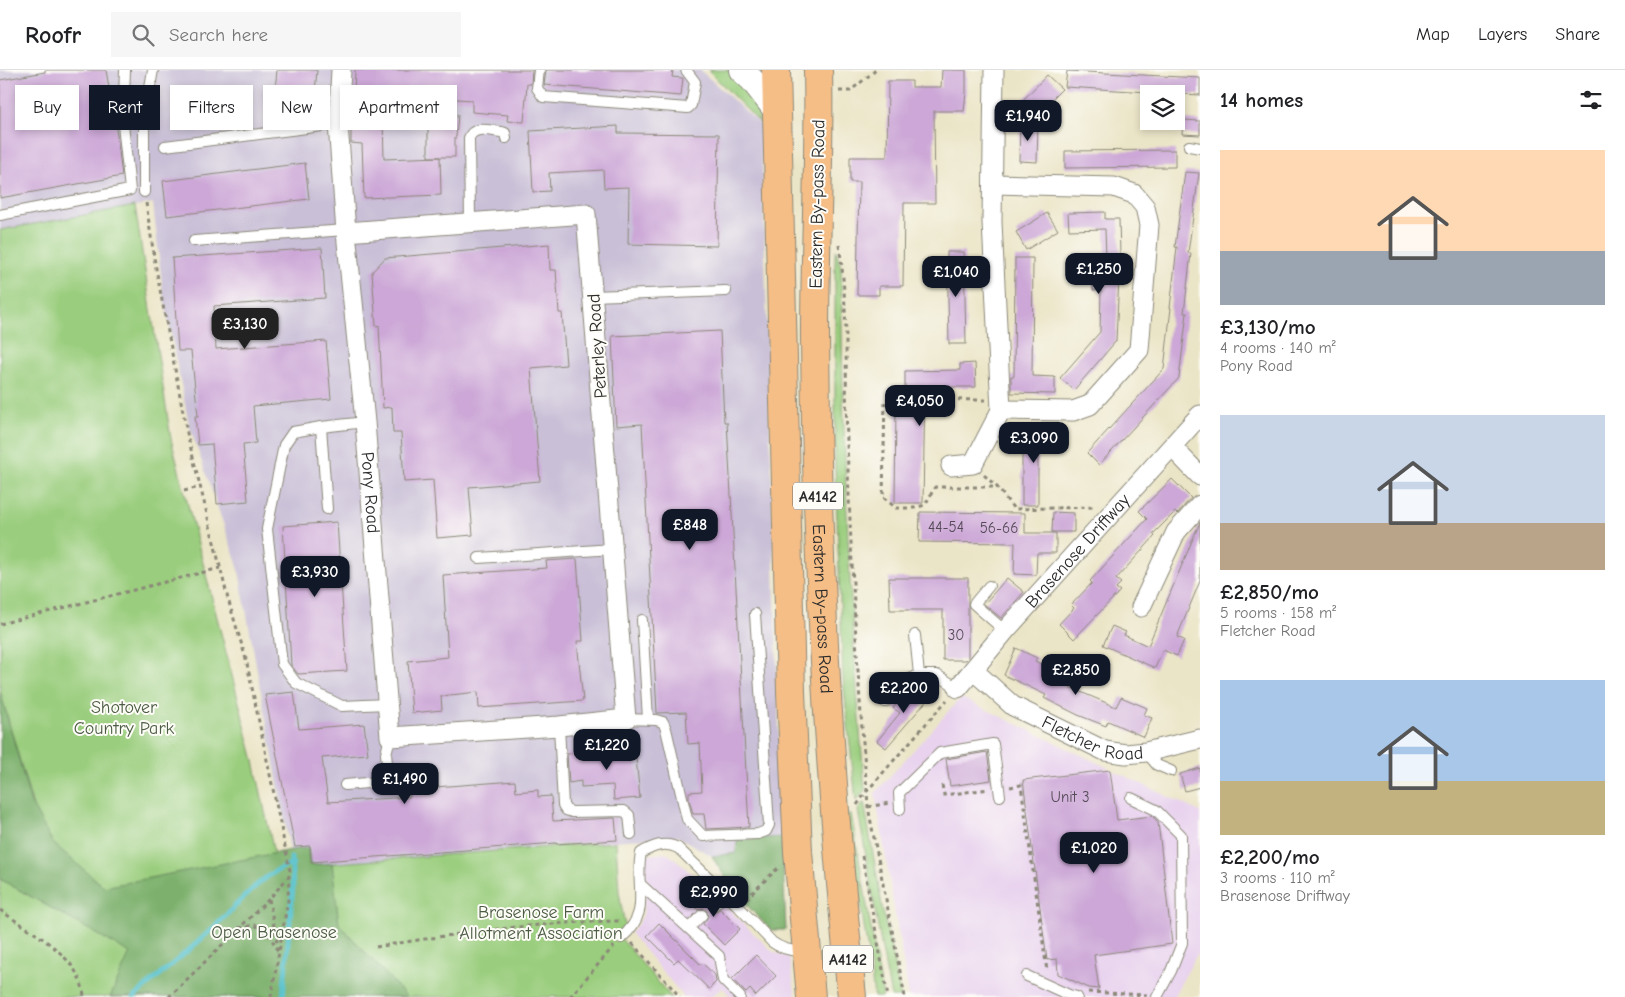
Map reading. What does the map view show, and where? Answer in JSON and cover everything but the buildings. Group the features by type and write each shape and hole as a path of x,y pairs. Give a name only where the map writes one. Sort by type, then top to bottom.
{"highway":[{"name":"Eastern By-pass Road","path":"756,73 777,112 791,692 798,852 811,997"},
{"name":"Eastern By-pass Road","path":"828,77 815,336 819,522 827,702 835,824 852,997"}],"street":[{"name":"Pony Road","path":"341,70 338,124 346,231 365,422 390,737"},
{"path":"951,466 973,464 1001,405 992,222 994,70"},
{"path":"993,184 1114,187 1134,194 1145,207 1149,225 1139,350 1090,405 1073,411 1001,405"},
{"name":"Peterley Road","path":"346,231 586,214 626,719"},
{"name":"Brasenose Driftway","path":"958,688 1006,631 1198,420"},
{"path":"1172,447 1200,476"},
{"path":"1141,607 1176,532 1200,505"},
{"name":"Fletcher Road","path":"972,670 1014,706 1105,751 1126,754 1146,752 1200,739"},
{"path":"390,737 558,726 626,719"}],"lane":[{"path":"0,215 130,190 123,124 125,70"},
{"path":"144,192 144,121 153,70"},
{"path":"539,70 537,88 543,97 688,108 691,105 695,82 686,70"},
{"path":"165,146 338,124"},
{"path":"470,222 469,138 471,133 475,130 502,132 505,133 506,138"},
{"path":"1188,146 1200,148"},
{"path":"194,241 346,231"},
{"path":"593,296 726,291"},
{"path":"365,422 293,432 284,445 267,528 282,664 296,683 342,706 387,704"},
{"path":"321,427 327,509"},
{"path":"479,558 613,549"},
{"path":"989,586 974,604 1006,631"},
{"path":"626,719 648,719 663,722 686,819 703,836 758,834 766,831 769,825 755,614"},
{"path":"642,620 648,719"},
{"path":"915,635 919,675"},
{"path":"885,702 898,684 919,675 937,675 958,688"},
{"path":"558,726 563,806 566,810 572,812 624,811 628,815 631,834"},
{"path":"345,785 388,781 386,754 390,737"},
{"path":"900,805 899,793 940,753 993,744 999,792"},
{"path":"1146,752 1157,765 1171,771"},
{"path":"1131,798 1156,810 1181,835 1182,943 1171,971 1157,996"},
{"path":"623,936 640,914 639,864 641,853 650,847 671,845 678,848 726,894 772,942 794,952 807,950"},
{"path":"640,884 719,956 723,980 740,997"},
{"path":"715,904 726,894"},
{"path":"689,928 702,915"},
{"path":"1026,976 1069,995 1079,993"}],"path":[{"path":"838,91 850,91 876,70"},
{"path":"828,77 838,91 838,100"},
{"path":"147,214 187,433 220,568 246,659 288,856 290,871 288,900 271,997"},
{"path":"838,239 844,274 847,441 853,591 868,807 905,997"},
{"path":"996,487 935,487 925,505 914,508 896,508 883,497 885,399 1001,405"},
{"path":"973,464 996,487 1014,509 1118,507"},
{"path":"184,491 200,487"},
{"path":"0,624 220,568"},
{"path":"852,800 853,809 958,688"},
{"path":"942,785 944,795 999,792 1021,785 1027,815 1048,977 1047,985"},
{"path":"868,807 900,805"},
{"path":"861,851 888,997"},
{"path":"738,906 782,864"},
{"path":"169,997 269,899 290,875"},
{"path":"269,899 278,951"},
{"path":"0,910 67,959 78,976 84,997"},
{"path":"376,947 430,938 558,923 623,921"},
{"path":"238,928 255,925 270,936 278,951"},
{"path":"570,997 623,936 680,997"},
{"path":"1079,993 1157,996"}],"shaded area":[{"path":"0,70 700,70 761,125 782,837 737,840 736,853 712,856 677,836 309,865 308,848 290,850 238,566 189,425 163,293 153,203 0,230"},
{"path":"962,698 1200,812 1200,949 1173,997 909,997 875,793"},
{"path":"666,853 678,861 772,951 789,958 796,997 731,997 723,988 710,997 684,997 630,933 643,915 647,881 644,866 648,855"}],"green space":[{"path":"708,70 731,70 753,101 760,123"},
{"path":"135,206 171,439 254,761 274,853 308,848 310,865 616,842 619,892 625,926 618,935 671,997 0,997 0,879 64,915 0,691 0,230"},
{"path":"836,250 841,267 848,541 865,790 856,801 843,678 835,466"},
{"name":"Open Brasenose","path":"0,691 31,803 53,843 104,887 308,848 310,865 332,863 339,924 407,997 110,997 130,953 0,879"},
{"path":"864,802 883,911 901,997 891,997 858,810"},
{"path":"851,814 883,997 874,997 847,816"},
{"path":"782,837 786,930 771,930 739,895 724,876 712,856 736,853 737,840"}],"waterway":[{"path":"283,997 293,887 291,858"},
{"path":"134,997 222,920 250,891 271,874 293,864"}],"park label":[{"name":"Shotover Country Park","path":"124,718"},
{"name":"Brasenose Farm Allotment Association","path":"541,922"}]}
